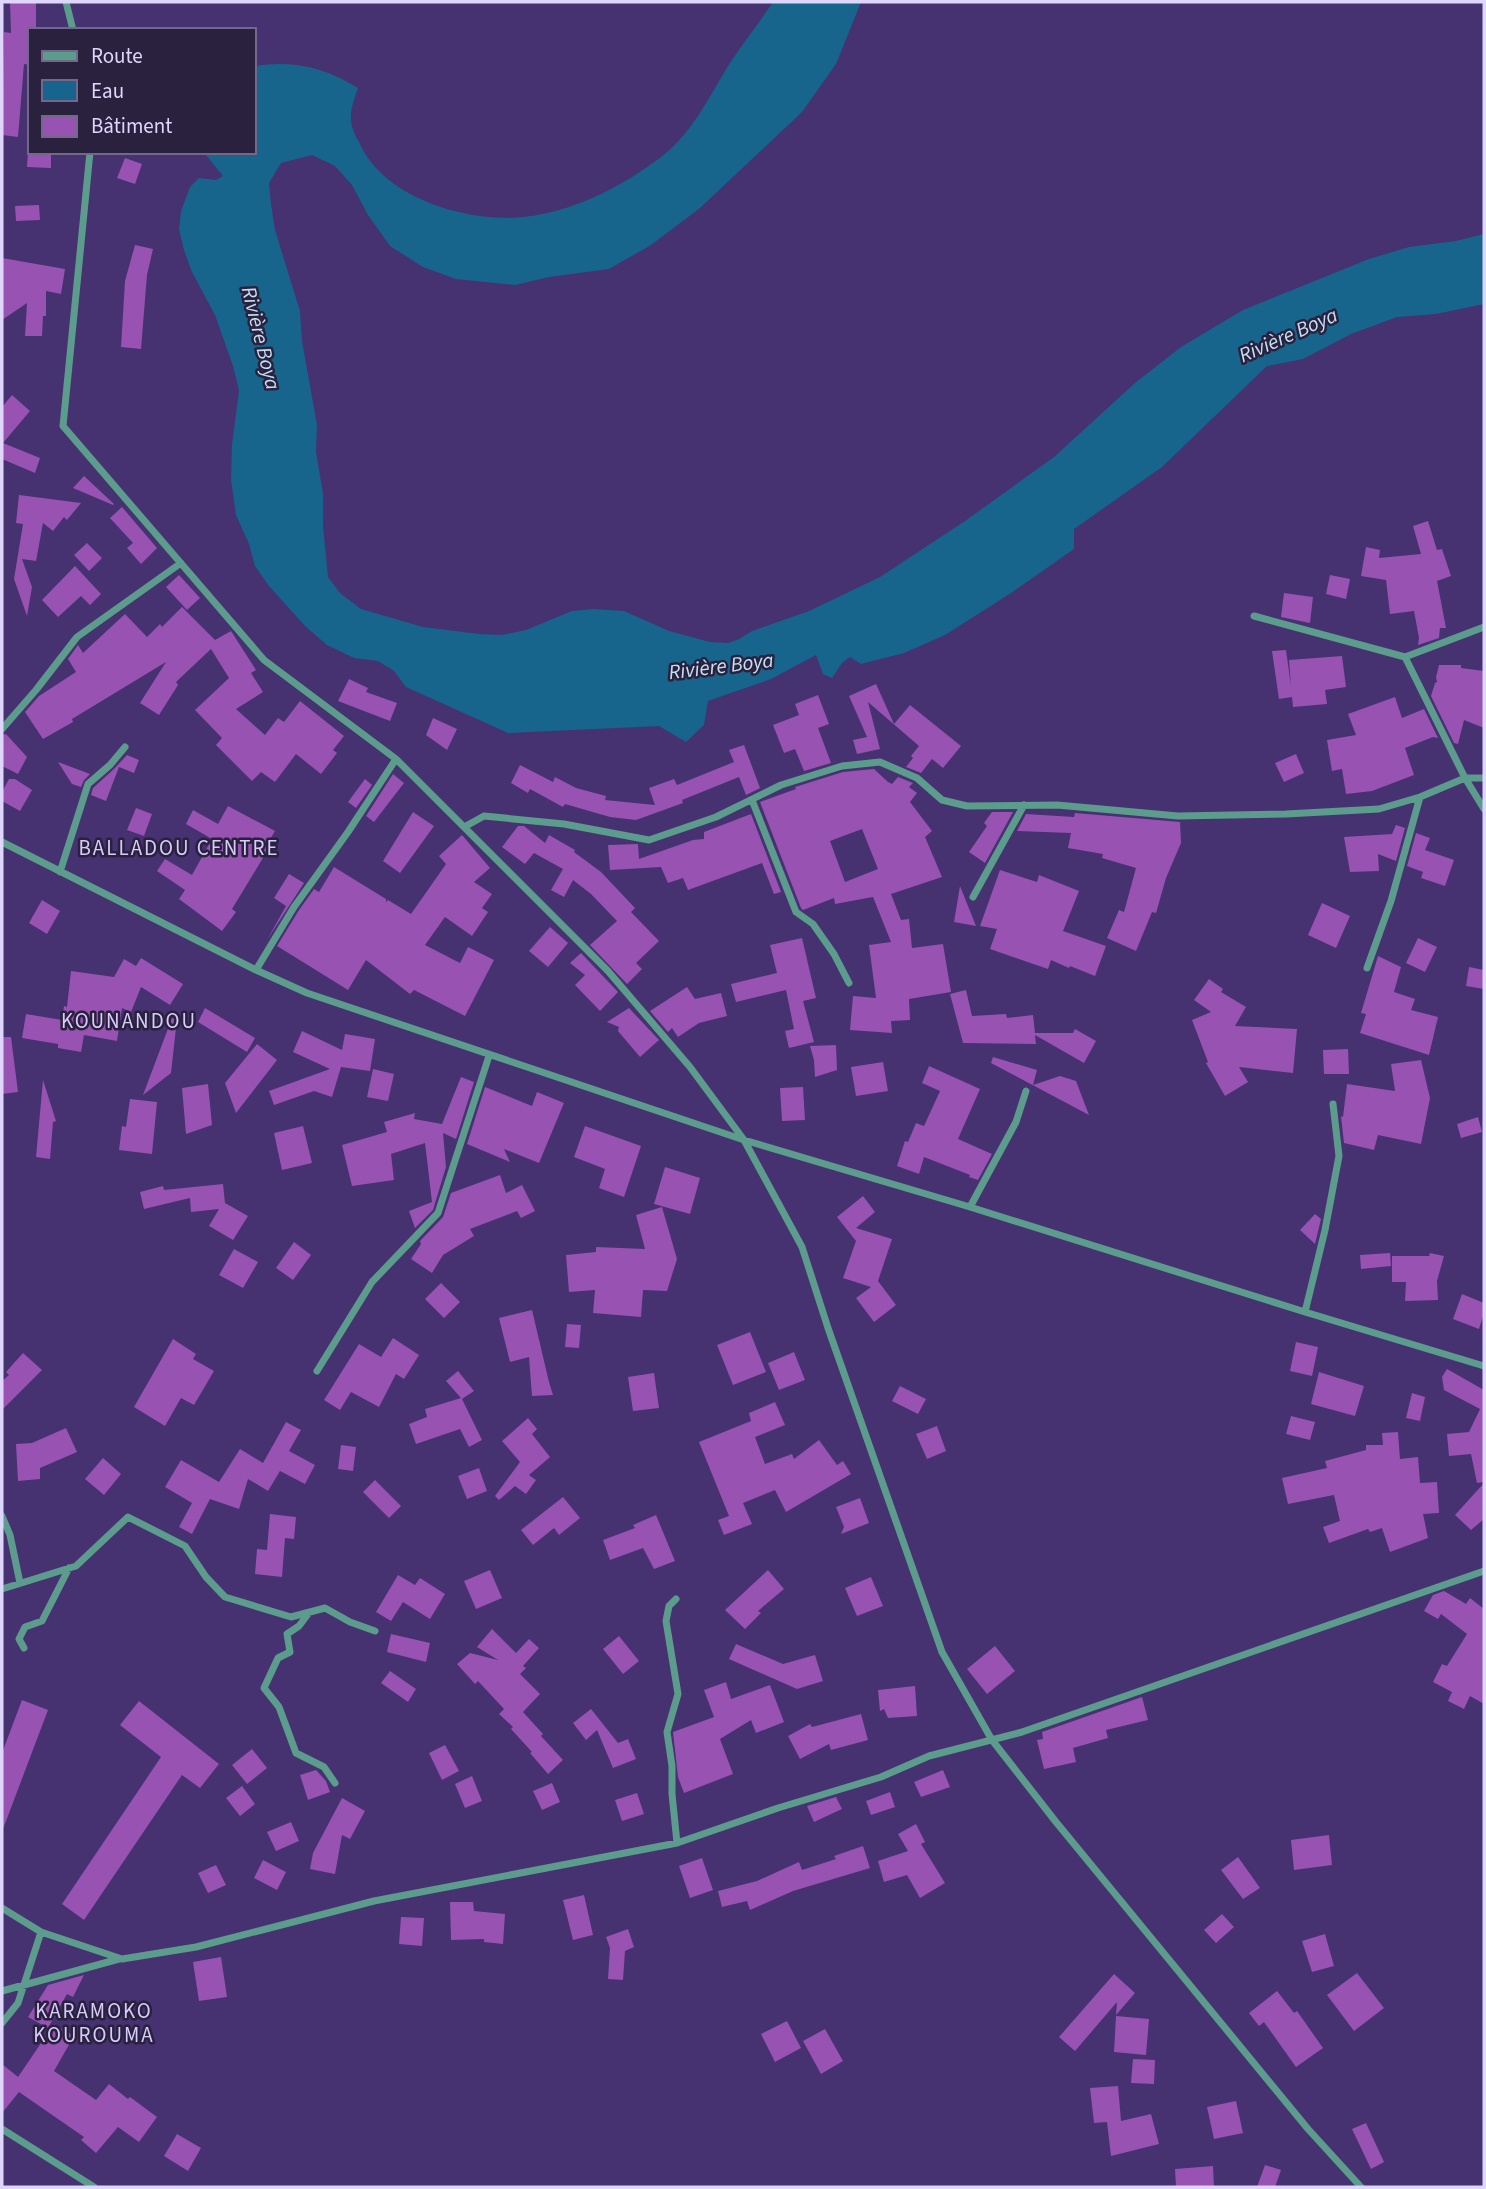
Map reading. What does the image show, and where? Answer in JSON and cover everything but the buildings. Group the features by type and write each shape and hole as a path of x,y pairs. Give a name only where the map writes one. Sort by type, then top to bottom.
{"street":[{"path":"66,2 72,28"},
{"path":"90,154 63,426 264,660 396,759 466,826 608,971 690,1067 744,1140 802,1247 942,1652 992,1740 1308,2129 1361,2187"},
{"path":"2,729 77,637 181,563"},
{"path":"1254,616 1405,657 1484,627"},
{"path":"1405,657 1465,778 1484,809"},
{"path":"60,872 88,784 110,765 125,747"},
{"path":"256,970 294,907 396,759"},
{"path":"466,826 484,816 564,824 649,840 716,817 780,785 842,766 880,762 917,778 942,800 967,806 1056,806 1178,816 1379,809 1420,797 1465,778 1484,778"},
{"path":"1367,968 1391,901 1420,797"},
{"path":"752,800 796,912 813,924 834,954 849,984"},
{"path":"973,897 1024,805"},
{"path":"2,842 307,993 744,1140 1484,1366"},
{"path":"317,1371 372,1282 438,1213 489,1056"},
{"path":"970,1207 1016,1122 1026,1091"},
{"path":"1305,1312 1339,1156 1333,1104"},
{"path":"2,1516 10,1535 20,1583"},
{"path":"2,1589 76,1566 128,1517 184,1546 206,1577 225,1597 291,1617 325,1608 350,1622 375,1631"},
{"path":"24,1648 19,1639 25,1628 42,1621 69,1568"},
{"path":"2,1991 122,1959 196,1947 374,1901 677,1843 778,1808 881,1777 929,1756 1034,1728 1484,1571"},
{"path":"676,1599 669,1606 666,1621 678,1694 667,1732 677,1843"},
{"path":"309,1613 299,1626 288,1634 290,1652 278,1658 264,1688 279,1707 296,1753 324,1767 335,1783"},
{"path":"2,1908 41,1931 122,1959"},
{"path":"2,2023 18,2003 41,1931"},
{"path":"2,2129 94,2187"}],"water":[{"name":"Rivière Boya","path":"773,2 861,2 836,64 802,112 700,208 651,245 609,269 549,277 515,285 456,279 423,267 390,246 368,215 352,185 335,166 312,155 281,163 269,183 271,204 275,230 300,311 302,341 317,425 316,452 323,494 328,577 340,593 361,609 423,627 502,635 526,630 572,611 624,611 669,631 710,642 728,643 752,631 809,611 880,577 965,521 1054,457 1135,383 1181,347 1243,310 1369,259 1409,247 1456,241 1484,234 1484,304 1436,314 1397,317 1351,334 1303,359 1267,366 1162,467 1074,529 1074,549 1011,593 945,635 904,653 861,664 850,657 842,663 832,678 823,674 816,655 771,679 708,701 704,725 686,742 659,726 508,733 406,687 394,671 378,661 354,658 327,645 305,626 255,566 236,515 231,480 232,445 239,390 215,315 192,272 179,229 181,211 190,187 199,178 216,180 223,176 204,154 256,154 256,66 282,64 308,67 333,75 358,88 351,115 355,135 372,164 389,180 410,194 458,212 508,218 549,213 583,202 631,177 661,157 691,126 730,63"}],"district":[{"name":"BALLADOU CENTRE","path":"179,848"},
{"name":"KOUNANDOU","path":"129,1021"},
{"name":"KARAMOKO KOUROUMA","path":"94,2023"}]}
